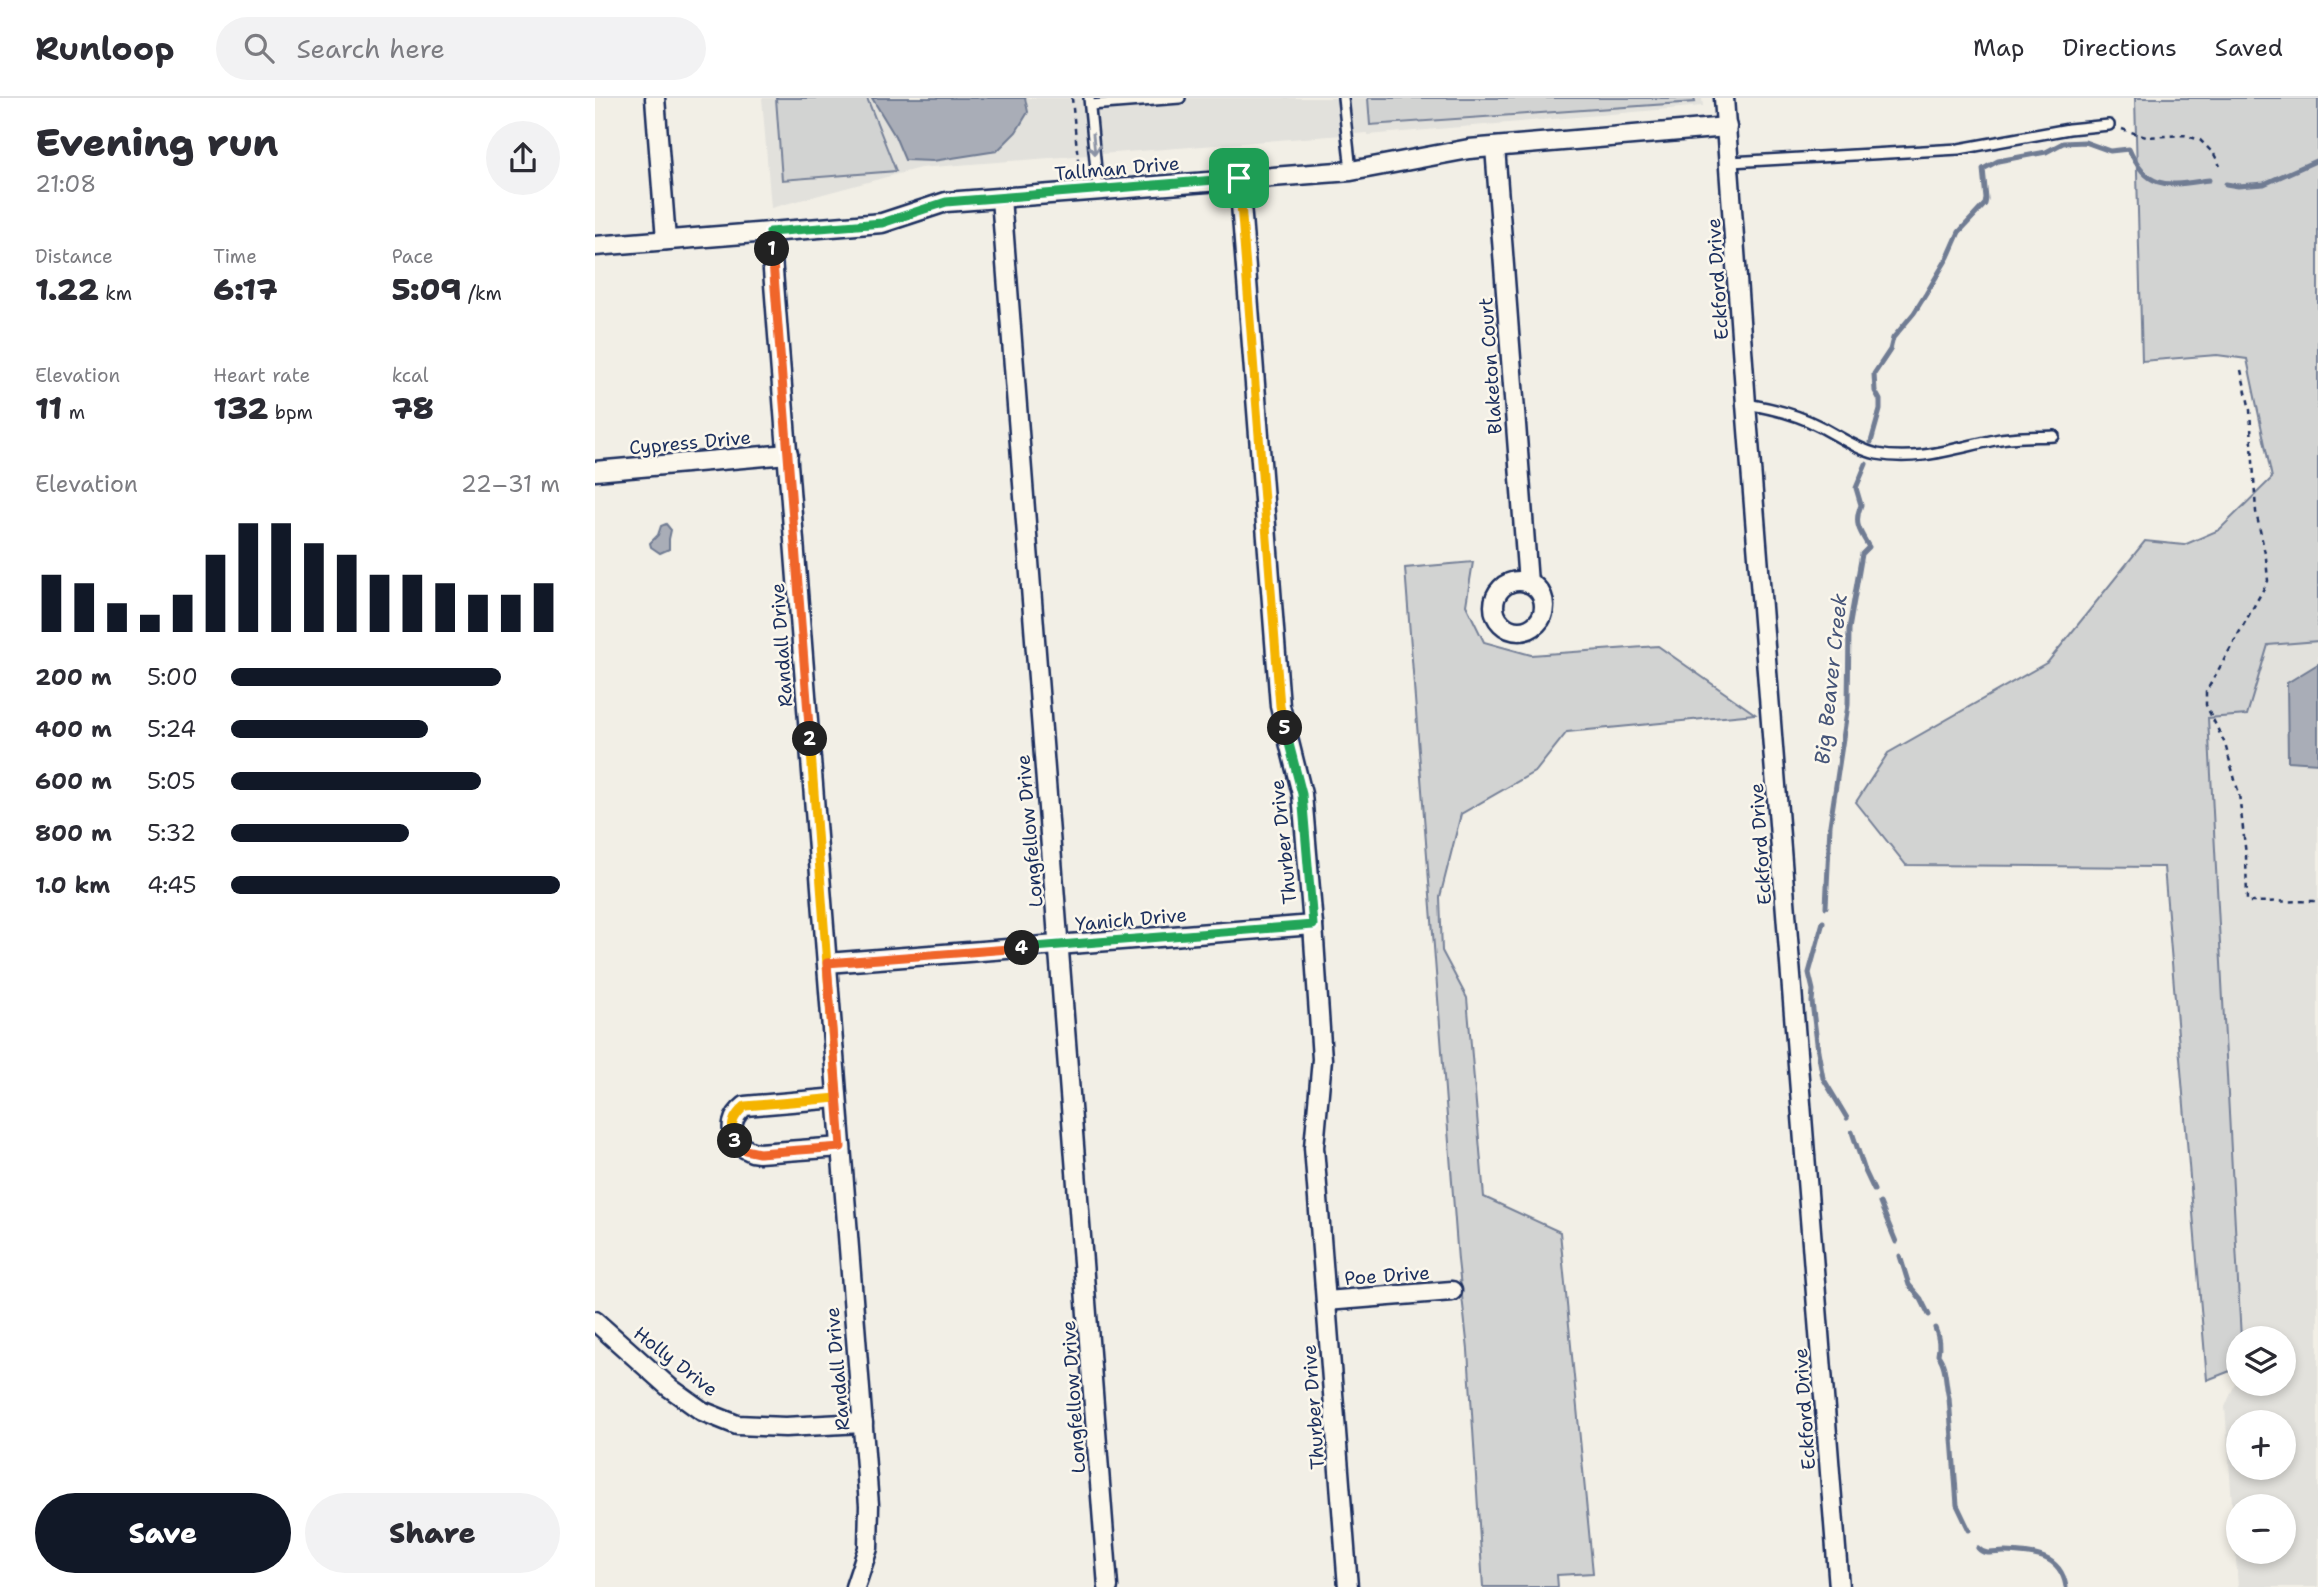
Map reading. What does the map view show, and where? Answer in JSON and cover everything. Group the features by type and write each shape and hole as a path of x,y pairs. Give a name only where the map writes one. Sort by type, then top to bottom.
{"street":[{"path":"655,98 666,240"},
{"name":"Eckford Drive","path":"1724,98 1839,1587"},
{"name":"Tallman Drive","path":"595,246 882,223 936,204 1351,171 1436,154 1495,147 1727,127"},
{"name":"Blaketon Court","path":"1495,147 1528,583"},
{"name":"Thurber Drive","path":"1239,178 1280,706 1302,794 1313,925 1322,1059 1314,1147 1348,1587"},
{"name":"Longfellow Drive","path":"1001,198 1108,1587"},
{"name":"Randall Drive","path":"770,232 870,1528 865,1561 855,1587"},
{"name":"Cypress Drive","path":"595,471 788,454"},
{"name":"Yanich Drive","path":"827,963 1313,925"},
{"path":"837,1098 745,1106 733,1119 732,1128 736,1144 752,1152 841,1147"},
{"name":"Poe Drive","path":"1326,1301 1452,1291"},
{"name":"Holly Drive","path":"595,1321 670,1388 702,1411 737,1425 785,1427 863,1423"}],"lane":[{"path":"1098,190 1090,102 1180,98"},
{"path":"1343,98 1351,171"},
{"path":"1730,162 1959,149 2069,129 2109,125"},
{"path":"1746,404 1774,408 1817,424 1875,453 1901,457 1940,452 1997,439 2054,436"}],"path":[{"path":"1072,98 1078,160"},
{"path":"2109,125 2146,137 2184,135 2200,140 2214,154 2220,166"},
{"path":"2241,370 2250,410 2256,512 2268,580 2206,692 2206,705 2225,744 2239,794 2248,901 2318,901"}],"shaded area":[{"path":"762,98 1702,98 1703,106 1368,135 920,168 771,208"},
{"path":"776,98 867,98 896,171 782,180"},
{"path":"872,98 1025,98 1028,112 1016,132 997,151 933,161 905,160 895,136"},
{"path":"1368,98 1694,98 1695,102 1370,125"},
{"path":"2135,98 2318,98 2318,641 2268,645 2247,715 2208,718 2240,1326 2226,1326 2226,1373 2207,1380 2164,867 1906,865 1856,802 1888,753 2048,662 2145,541 2184,545 2219,530 2272,478 2247,359 2217,355 2142,361"},
{"path":"666,524 671,530 669,549 660,553 651,547 650,543 658,535 661,526"},
{"path":"1473,562 1466,605 1484,642 1531,655 1658,646 1755,714 1567,732 1536,771 1461,814 1440,897 1442,951 1467,998 1484,1197 1560,1232 1593,1573 1557,1575 1558,1587 1483,1587 1468,1350 1458,1260 1405,568"},
{"path":"2318,641 2318,1587 2238,1587 2236,1564 2296,1564 2296,1494 2231,1494 2230,1480 2296,1480 2296,1410 2226,1410 2226,1421 2225,1407 2230,1396 2296,1396 2296,1326 2240,1326 2208,717 2247,715 2268,645"},
{"path":"2318,664 2318,763 2288,761 2287,683"}],"waterway":[{"name":"Big Beaver Creek","path":"1871,442 1880,410 1874,374 1890,350 1893,338 1926,294 1959,232 1985,204 1983,169 1998,161 2046,152 2063,143 2085,142 2110,151 2129,149 2144,173 2162,183 2209,180"},
{"name":"Big Beaver Creek","path":"2226,184 2264,184 2318,160"},
{"name":"Big Beaver Creek","path":"1826,907 1830,825 1848,705 1849,629 1862,554 1869,547 1859,527 1861,505 1856,488 1866,464"},
{"name":"Big Beaver Creek","path":"1823,922 1809,973 1813,990 1812,1002 1823,1078 1847,1118"},
{"name":"Big Beaver Creek","path":"1852,1132 1874,1190"},
{"name":"Big Beaver Creek","path":"1880,1203 1896,1242"},
{"name":"Big Beaver Creek","path":"1900,1256 1909,1285 1921,1299 1929,1315"},
{"name":"Big Beaver Creek","path":"1935,1328 1939,1342 1938,1355 1949,1398 1957,1505 1969,1530"},
{"name":"Big Beaver Creek","path":"1978,1548 1987,1553 2025,1553 2044,1558 2058,1568 2066,1587"}],"route":[{"path":"1239,178 1280,706 1302,794 1313,925 827,963 841,1147 759,1153 745,1150 736,1144 732,1128 733,1119 745,1106 837,1098 770,232 882,223 946,202 1239,178"}]}
